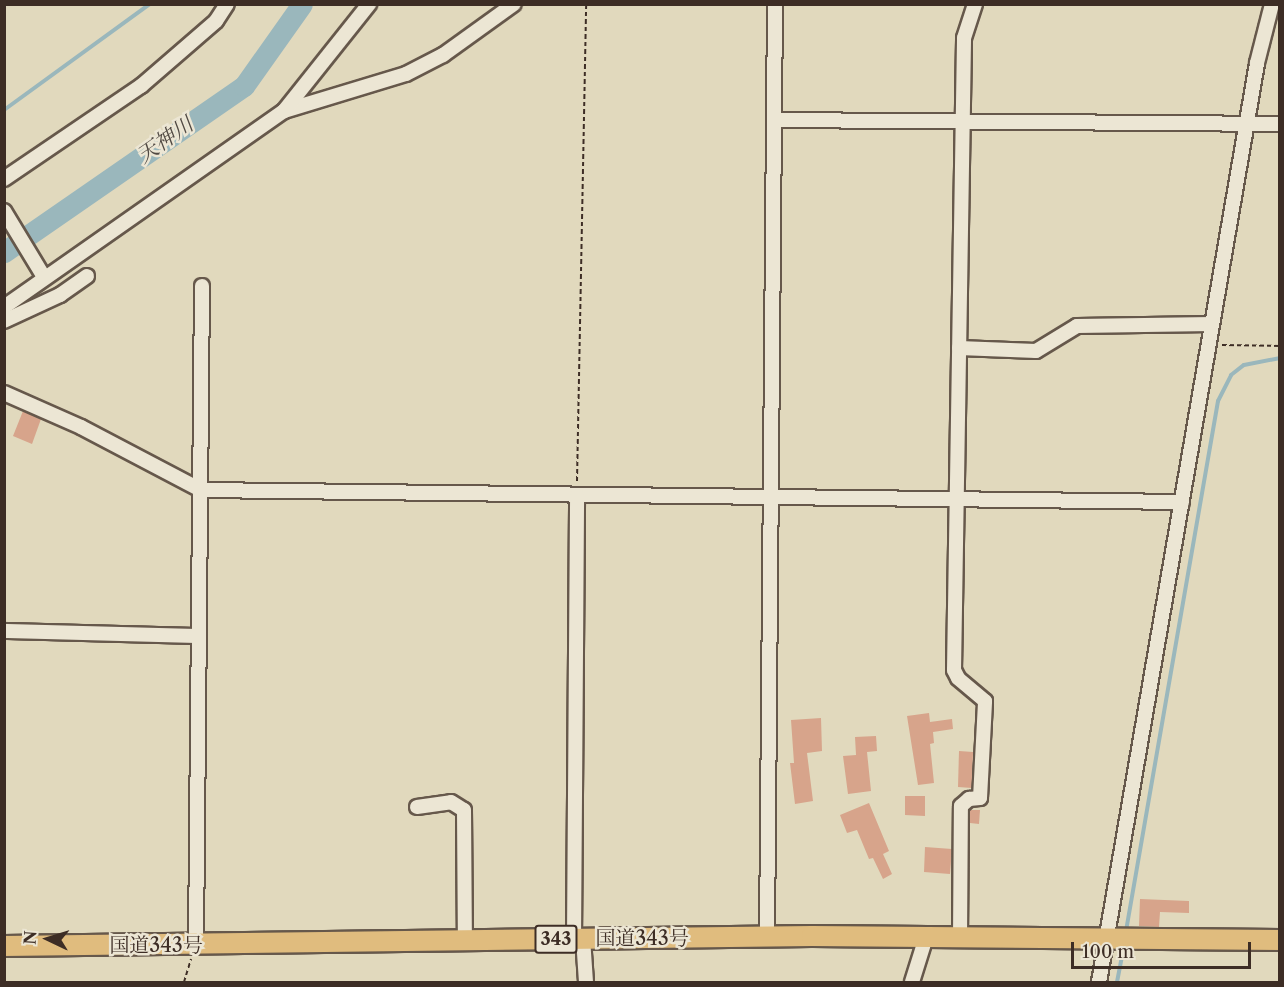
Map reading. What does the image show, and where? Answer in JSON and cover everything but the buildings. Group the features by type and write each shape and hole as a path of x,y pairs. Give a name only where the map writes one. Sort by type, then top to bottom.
{"highway":[{"name":"国道343号","path":"4,946 767,937 1107,937 1280,940"}],"street":[{"path":"4,179 141,86 216,21 227,4"},
{"path":"4,307 284,111 369,4"},
{"path":"284,111 406,74 443,55 514,4"},
{"path":"767,937 769,496 776,120 775,4"},
{"path":"960,938 961,806 969,799 980,798 985,701 958,678 954,670 964,38 975,4"},
{"path":"1099,982 1246,124 1272,4"},
{"path":"776,120 1280,124"},
{"path":"4,211 44,278"},
{"path":"4,321 60,295 87,276"},
{"path":"196,945 202,286"},
{"path":"959,348 1036,351 1077,326 1212,324"},
{"path":"4,393 81,427 201,490 1182,502"},
{"path":"577,495 578,938 586,982"},
{"path":"4,631 199,636"},
{"path":"417,807 451,802 464,810 465,940"},
{"path":"912,982 926,937"}],"path":[{"path":"577,495 586,4"},
{"path":"1209,344 1280,346"},
{"path":"184,982 196,945"}],"waterway":[{"path":"4,110 150,4"},
{"name":"天神川","path":"4,252 244,86 302,4"},
{"path":"1126,931 1218,401 1231,375 1244,365 1280,358"},
{"path":"1117,982 1124,945"}]}
